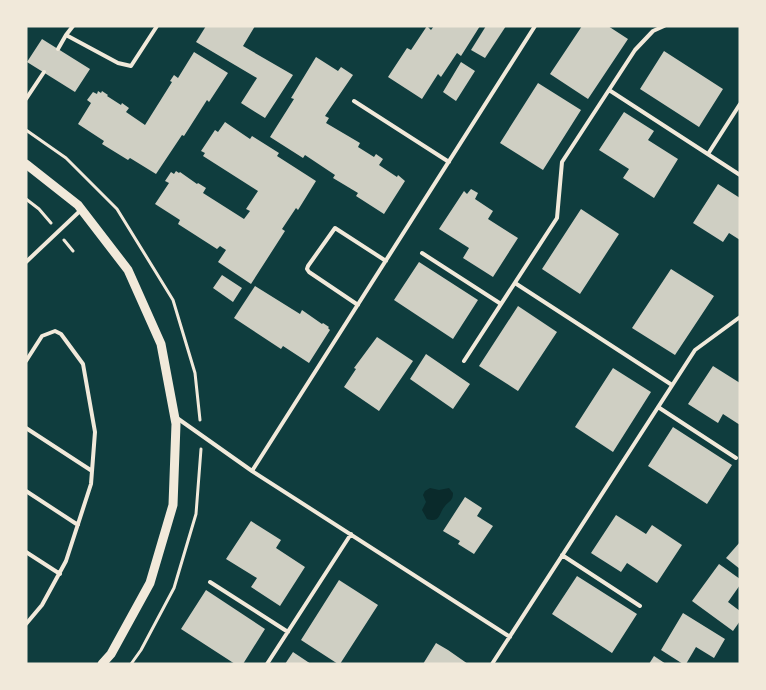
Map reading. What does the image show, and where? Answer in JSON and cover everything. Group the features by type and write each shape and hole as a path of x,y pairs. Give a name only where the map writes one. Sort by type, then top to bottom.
{"street":[{"path":"26,164 78,205 128,270 161,344 175,417 173,505 150,584 111,654 102,664"}],"lane":[{"path":"58,49 73,26"},
{"path":"66,34 118,63 131,66 157,26"},
{"path":"252,471 534,26"},
{"path":"464,361 557,218 562,162 635,50 653,31 664,26"},
{"path":"26,99 44,72"},
{"path":"609,90 740,174"},
{"path":"354,101 449,162"},
{"path":"708,154 740,104"},
{"path":"26,262 82,210"},
{"path":"358,305 309,272 308,266 335,228 386,261"},
{"path":"422,253 501,304"},
{"path":"515,283 672,385"},
{"path":"492,664 695,350 740,317"},
{"path":"26,361 42,336 55,330 61,334 83,364 95,432 91,484 66,561 42,605 26,624"},
{"path":"658,407 736,458"},
{"path":"175,417 252,471 510,637"},
{"path":"26,428 92,471"},
{"path":"26,491 78,525"},
{"path":"267,664 351,534"},
{"path":"26,552 60,574"},
{"path":"562,555 640,606"},
{"path":"210,582 288,632"}],"water":[{"path":"430,488 439,490 449,488 453,493 452,499 446,504 439,517 435,520 427,519 422,510 426,502 423,495"}],"building":[{"path":"206,26 255,26 243,46 293,75 265,118 241,103 257,78 196,42"},
{"path":"427,26 431,30 434,26 480,26 461,56 457,53 441,77 438,74 422,99 388,77 407,48 411,50"},
{"path":"486,26 506,26 485,58 471,50"},
{"path":"582,26 608,26 628,39 588,99 550,74"},
{"path":"42,39 90,69 75,92 27,62"},
{"path":"664,51 723,89 699,127 640,89"},
{"path":"194,52 228,73 156,174 102,144 104,141 78,124 91,103 87,100 93,92 97,94 98,91 101,93 102,91 121,105 122,103 129,108 126,112 145,125 172,82 170,81 174,75 178,78"},
{"path":"316,57 338,71 341,67 353,75 325,116 329,118 326,123 360,143 358,147 374,157 376,154 383,159 379,165 405,181 384,214 356,196 358,193 333,178 335,175 305,155 303,158 270,137 294,99 291,98"},
{"path":"461,62 475,71 456,101 443,92"},
{"path":"538,83 581,110 543,170 500,143"},
{"path":"624,112 654,131 648,140 678,159 654,198 623,178 629,169 599,150"},
{"path":"225,122 250,139 252,136 279,153 277,156 316,181 298,210 296,208 282,229 285,231 251,284 218,262 226,250 220,246 217,249 178,224 180,220 155,204 169,183 165,181 171,172 174,174 176,171 206,188 203,193 244,219 250,211 246,209 258,191 203,156 205,153 201,151 215,130 218,132"},
{"path":"718,184 740,198 740,240 729,233 723,242 693,223"},
{"path":"471,189 478,193 475,199 493,211 488,219 518,238 493,277 463,258 469,248 439,229 464,191 467,194"},
{"path":"581,209 619,234 580,294 542,269"},
{"path":"419,262 478,300 453,339 394,300"},
{"path":"671,269 714,296 675,355 632,328"},
{"path":"222,275 242,288 233,302 213,288"},
{"path":"255,286 300,314 302,310 329,327 330,330 309,363 283,346 281,349 234,318"},
{"path":"518,306 557,332 518,391 479,366"},
{"path":"377,337 413,361 379,411 344,387 356,369 354,368"},
{"path":"426,354 470,384 453,409 410,379"},
{"path":"713,366 740,383 740,425 723,414 718,423 688,404"},
{"path":"613,368 651,392 613,452 575,427"},
{"path":"673,427 732,465 707,504 648,466"},
{"path":"465,497 482,508 477,516 493,526 474,554 458,544 460,541 443,531"},
{"path":"616,515 646,534 652,525 682,545 657,583 627,563 621,572 591,553"},
{"path":"251,521 281,540 276,548 305,567 280,606 251,587 257,578 226,559"},
{"path":"740,542 740,569 726,558"},
{"path":"719,564 740,579 740,585 728,602 740,611 740,621 733,631 692,601"},
{"path":"577,576 637,614 612,653 552,614"},
{"path":"339,580 378,605 340,664 338,664 301,640"},
{"path":"206,590 265,629 243,664 235,664 181,629"},
{"path":"683,613 725,639 714,658 696,647 686,664 683,664 661,650"},
{"path":"436,643 448,650 468,664 423,664"},
{"path":"293,652 311,664 285,664"},
{"path":"654,656 666,664 649,664"}]}
